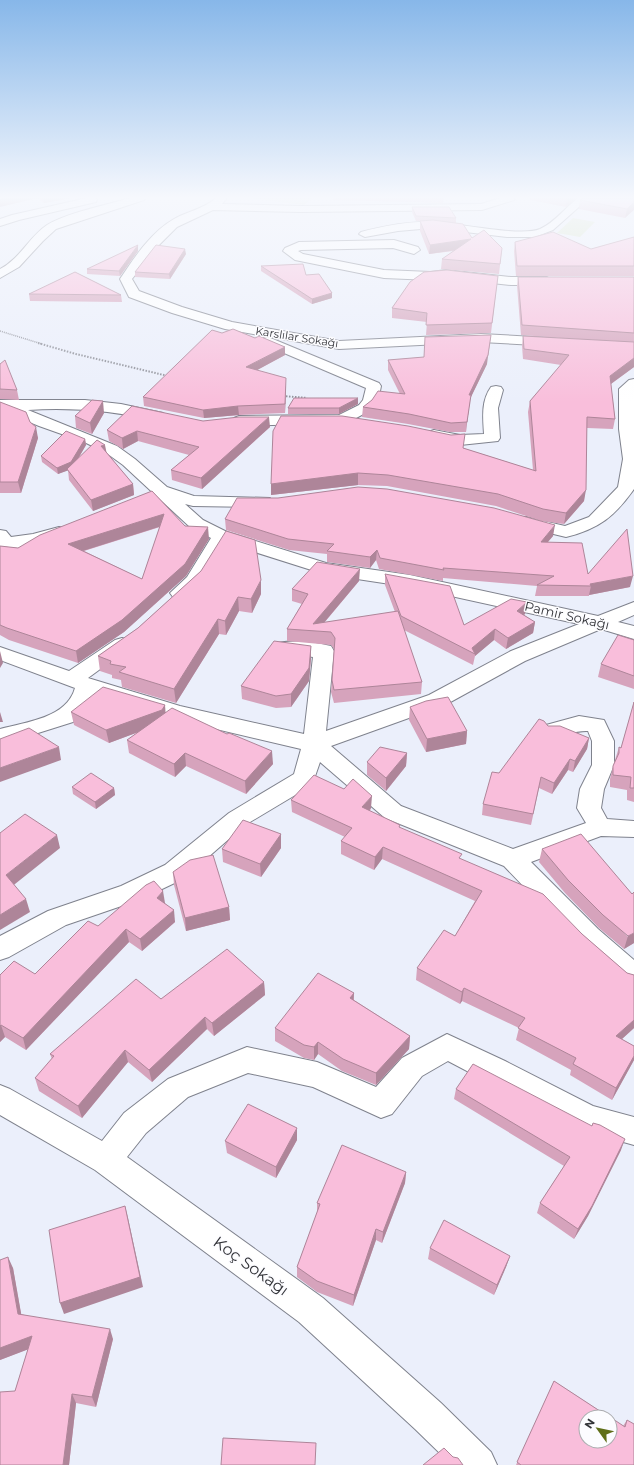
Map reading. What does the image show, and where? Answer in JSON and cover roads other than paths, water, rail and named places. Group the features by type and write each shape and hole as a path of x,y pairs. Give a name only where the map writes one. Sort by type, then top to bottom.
{"street":[{"path":"0,274 10,270 14,266"},
{"name":"Karslılar Sokağı","path":"135,266 126,279 134,294 177,310 230,326 339,345 481,338 567,343"},
{"path":"346,266 384,274 431,276 446,274 511,281 562,281"},
{"path":"230,326 363,380 374,386 370,401 364,408 342,420"},
{"path":"510,516 566,532 595,521 613,504 626,488 631,459 627,429 626,389 634,383"},
{"path":"422,433 460,440 492,438 490,408 496,390"},
{"path":"4,406 88,404 128,409 173,419"},
{"name":"Pamir Sokağı","path":"4,406 44,423 90,439 111,449 129,462 155,494 197,524 221,536 324,568 410,581 600,622 634,633"},
{"path":"225,422 320,419 342,420 364,424"},
{"path":"155,494 193,501 278,502"},
{"path":"0,535 6,543 36,541 73,526"},
{"path":"166,606 194,580 221,536"},
{"path":"314,744 437,700 518,656 634,608"},
{"path":"79,683 137,632"},
{"path":"0,949 57,918 130,893 174,872 237,819 304,779 314,744 324,651 273,647"},
{"path":"0,653 79,683 178,713 314,744 392,812 513,859 589,937 634,976"},
{"path":"0,737 65,716 82,701 79,683"},
{"path":"554,730 579,723 596,725 603,741 603,765 592,789 589,808 600,827"},
{"path":"513,859 600,827 631,829"},
{"path":"106,1160 135,1123 178,1088 247,1060 317,1075 381,1104 412,1067 447,1046 588,1119 634,1131"},
{"name":"Koç Sokağı","path":"0,1100 106,1160 311,1310 428,1416 478,1465"}]}
